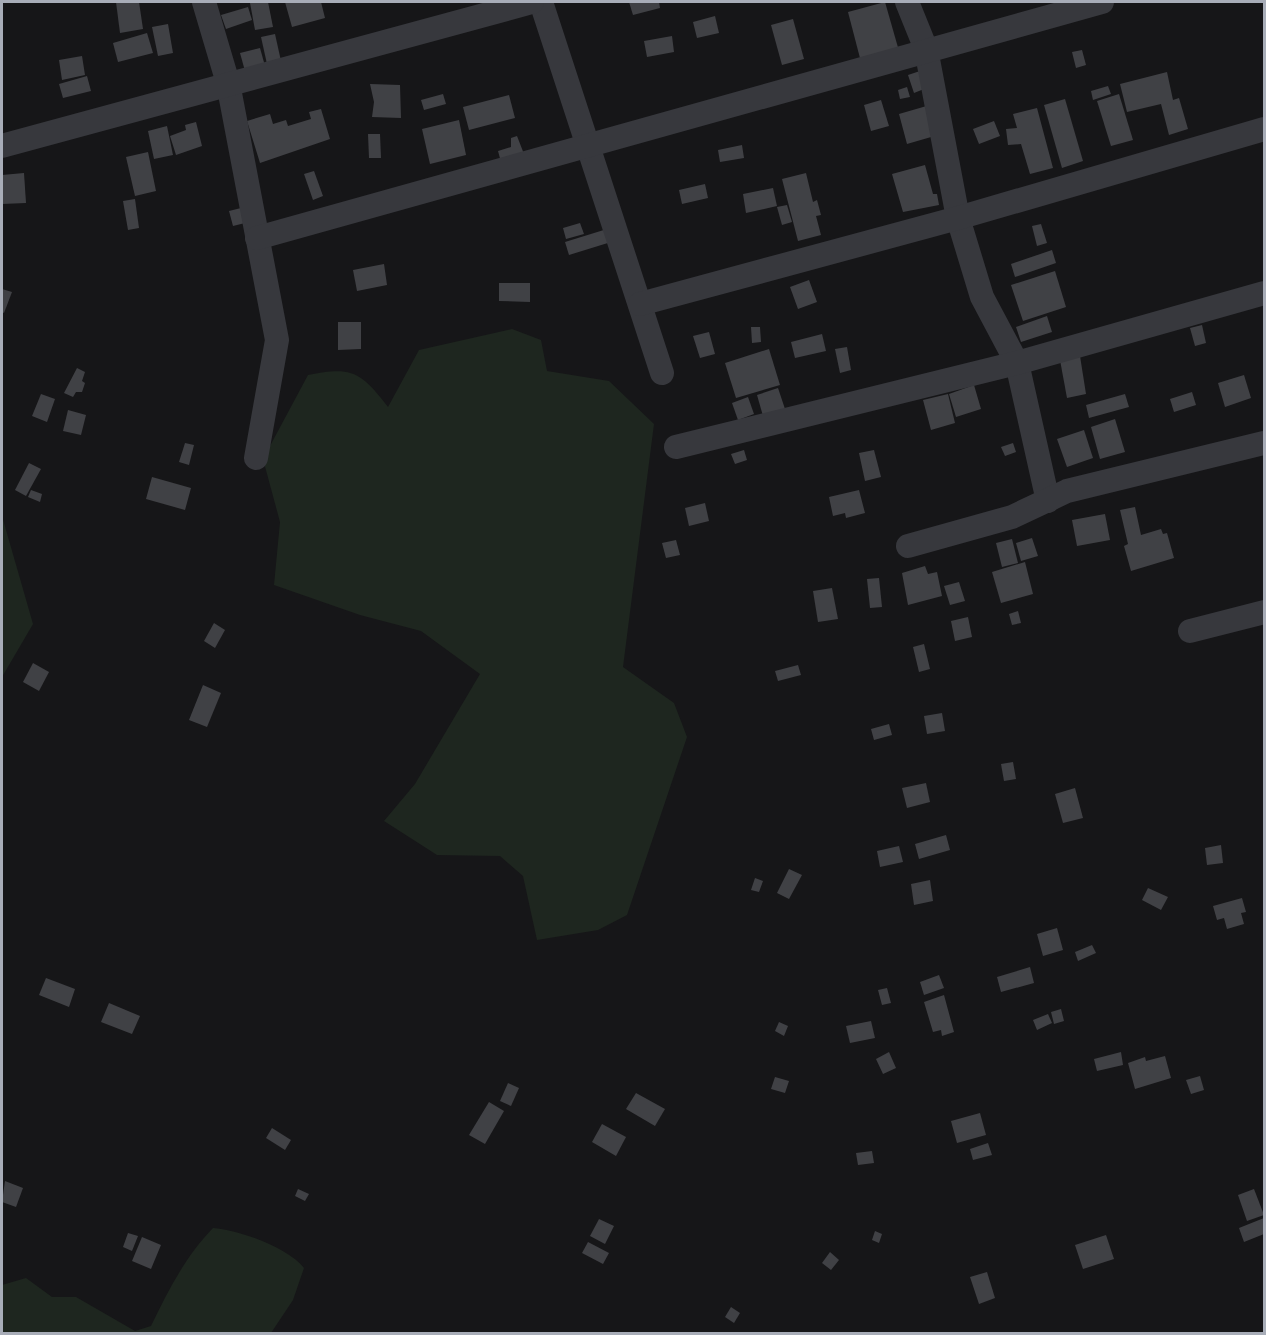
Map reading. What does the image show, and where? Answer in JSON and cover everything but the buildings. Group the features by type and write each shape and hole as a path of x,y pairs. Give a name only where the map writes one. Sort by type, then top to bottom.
{"street":[{"path":"204,2 228,83 277,340 256,459"},
{"path":"2,146 532,2"},
{"path":"541,2 662,373"},
{"path":"907,2 926,50 958,218 982,297 1017,363 1048,501"},
{"path":"257,238 1102,2"},
{"path":"640,304 958,218 1264,129"},
{"path":"676,447 1017,363 1264,293"},
{"path":"909,546 1012,518 1067,491 1264,443"},
{"path":"1190,631 1264,612"}],"shaded area":[{"path":"512,329 541,340 547,371 609,381 654,424 623,667 674,703 687,737 627,915 598,930 537,940 523,876 500,856 437,855 384,821 415,784 480,674 421,631 360,615 274,585 280,522 263,459 308,375 335,371 354,374 370,386 388,407 419,350"},
{"path":"2,516 33,624 2,677"},
{"path":"213,1228 236,1232 263,1241 287,1254 304,1268 293,1300 271,1333 2,1333 2,1285 26,1278 52,1297 76,1297 135,1331 151,1326 186,1263"}]}
